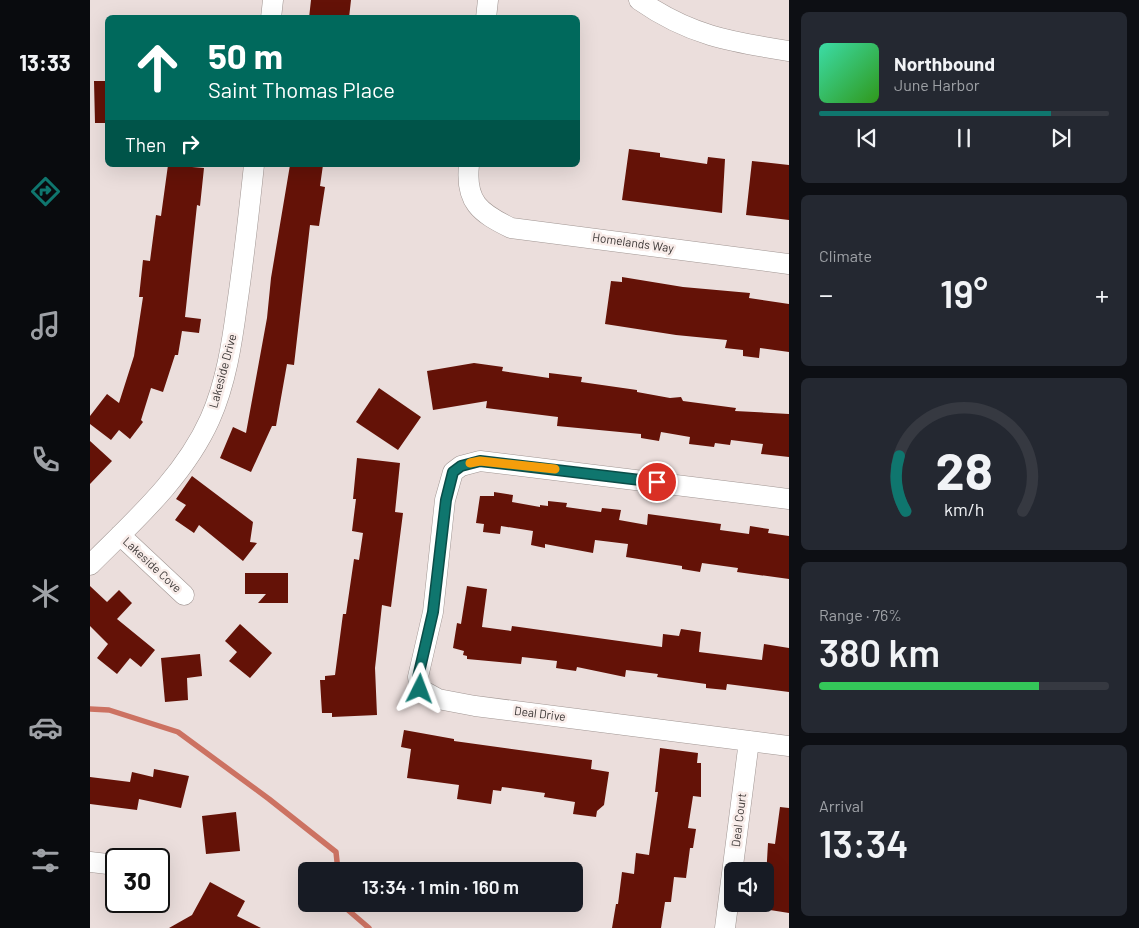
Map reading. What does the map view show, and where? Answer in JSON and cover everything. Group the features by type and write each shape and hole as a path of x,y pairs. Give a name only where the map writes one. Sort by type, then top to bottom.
{"street":[{"path":"271,15 273,0"},
{"path":"486,15 488,0"},
{"path":"639,0 662,16 724,41 789,51"},
{"name":"Lakeside Drive","path":"90,565 158,497 191,451 210,420 231,347 254,167"},
{"name":"Homelands Way","path":"470,167 467,183 473,200 481,211 511,228 789,264"},
{"name":"Deal Drive","path":"789,499 480,461 461,466 453,472 446,500 433,612 418,677 420,689 427,695 475,706 789,746"},
{"name":"Lakeside Cove","path":"120,535 184,595"},
{"name":"Deal Court","path":"725,928 749,741"},
{"path":"90,862 105,864"}],"building":[{"path":"311,0 351,0 349,15 309,15"},
{"path":"94,81 105,81 105,123 95,123"},
{"path":"629,149 660,153 660,157 707,164 708,157 725,159 722,213 622,200"},
{"path":"752,161 789,165 789,220 746,215"},
{"path":"168,167 204,168 200,206 197,205 185,317 201,319 199,333 182,331 178,355 175,355 163,392 151,388 141,420 143,422 130,439 119,430 111,440 90,424 90,416 107,394 119,403 134,356 143,297 139,297 143,260 150,261 156,215 161,216"},
{"path":"290,167 323,167 320,186 325,187 319,226 310,225 294,365 287,364 276,426 272,426 251,472 220,458 233,427 246,433 267,318 271,278"},
{"path":"622,277 683,287 750,293 749,298 789,304 789,352 760,348 759,358 743,356 743,350 725,348 727,340 676,335 605,324 611,281 622,282"},
{"path":"474,363 503,367 502,371 549,378 549,373 582,377 581,382 637,390 637,392 670,398 681,397 683,401 736,408 735,411 789,414 789,457 761,454 763,444 731,440 730,445 715,443 714,447 689,444 690,437 661,432 659,441 641,438 641,434 557,426 558,417 486,408 487,401 433,410 427,371"},
{"path":"379,388 421,417 398,450 356,422"},
{"path":"90,441 112,461 90,484"},
{"path":"357,458 400,463 395,512 403,513 391,607 382,605 375,668 377,715 332,717 332,713 322,713 320,680 325,680 325,676 335,675 343,614 346,614 354,559 359,560 363,533 352,531 356,499 353,499"},
{"path":"192,476 253,522 250,542 257,543 243,561 199,525 194,533 175,520 186,505 176,499"},
{"path":"494,492 513,495 512,502 540,507 540,505 548,506 548,501 567,503 566,507 601,512 602,508 621,510 619,520 647,525 648,514 721,524 720,530 749,534 750,526 769,529 768,533 789,536 789,579 737,572 738,568 702,563 700,572 682,569 682,566 626,557 628,544 595,540 593,553 545,544 545,548 531,545 533,531 501,526 500,534 483,532 484,524 476,523 480,496 494,496"},
{"path":"245,573 288,573 288,603 258,603 266,594 245,594"},
{"path":"90,586 107,602 119,590 132,603 117,619 155,650 141,667 130,658 117,674 97,658 108,644 90,626"},
{"path":"467,586 487,589 482,627 511,631 512,626 662,647 663,634 679,636 681,629 701,632 699,652 762,660 764,644 789,648 789,692 727,684 726,690 706,688 706,684 657,677 658,674 626,670 625,677 577,667 576,671 556,668 557,661 522,657 521,664 467,659 467,656 463,655 464,651 453,648 457,623 461,624"},
{"path":"240,624 272,653 250,678 229,661 237,652 225,641"},
{"path":"200,654 202,676 187,678 188,700 165,702 161,658"},
{"path":"404,730 454,739 454,741 592,760 591,769 609,772 604,805 597,811 596,817 573,814 575,802 544,797 545,793 502,787 501,791 493,790 491,804 457,799 459,785 407,778 411,749 401,747"},
{"path":"660,748 698,753 697,763 701,763 701,797 693,796 688,828 696,829 693,848 690,848 686,878 674,877 671,902 665,902 661,928 612,928 616,904 618,904 622,872 634,874 636,853 649,855 658,792 655,792"},
{"path":"154,769 189,776 181,808 139,799 137,810 90,804 90,777 130,782 132,772 153,777"},
{"path":"780,807 789,808 789,913 774,911 774,862 767,862 768,843 775,844"},
{"path":"236,812 240,851 206,854 202,816"},
{"path":"210,882 245,901 237,916 261,928 169,928 192,915"}],"waterway":[{"path":"90,709 109,710 178,732 269,799 336,852 337,862"},
{"path":"350,912 369,928"}],"slow traffic":[{"path":"470,463 480,461 555,469"}],"route":[{"path":"420,689 418,677 433,612 446,500 453,472 461,466 480,461 657,482"}]}
